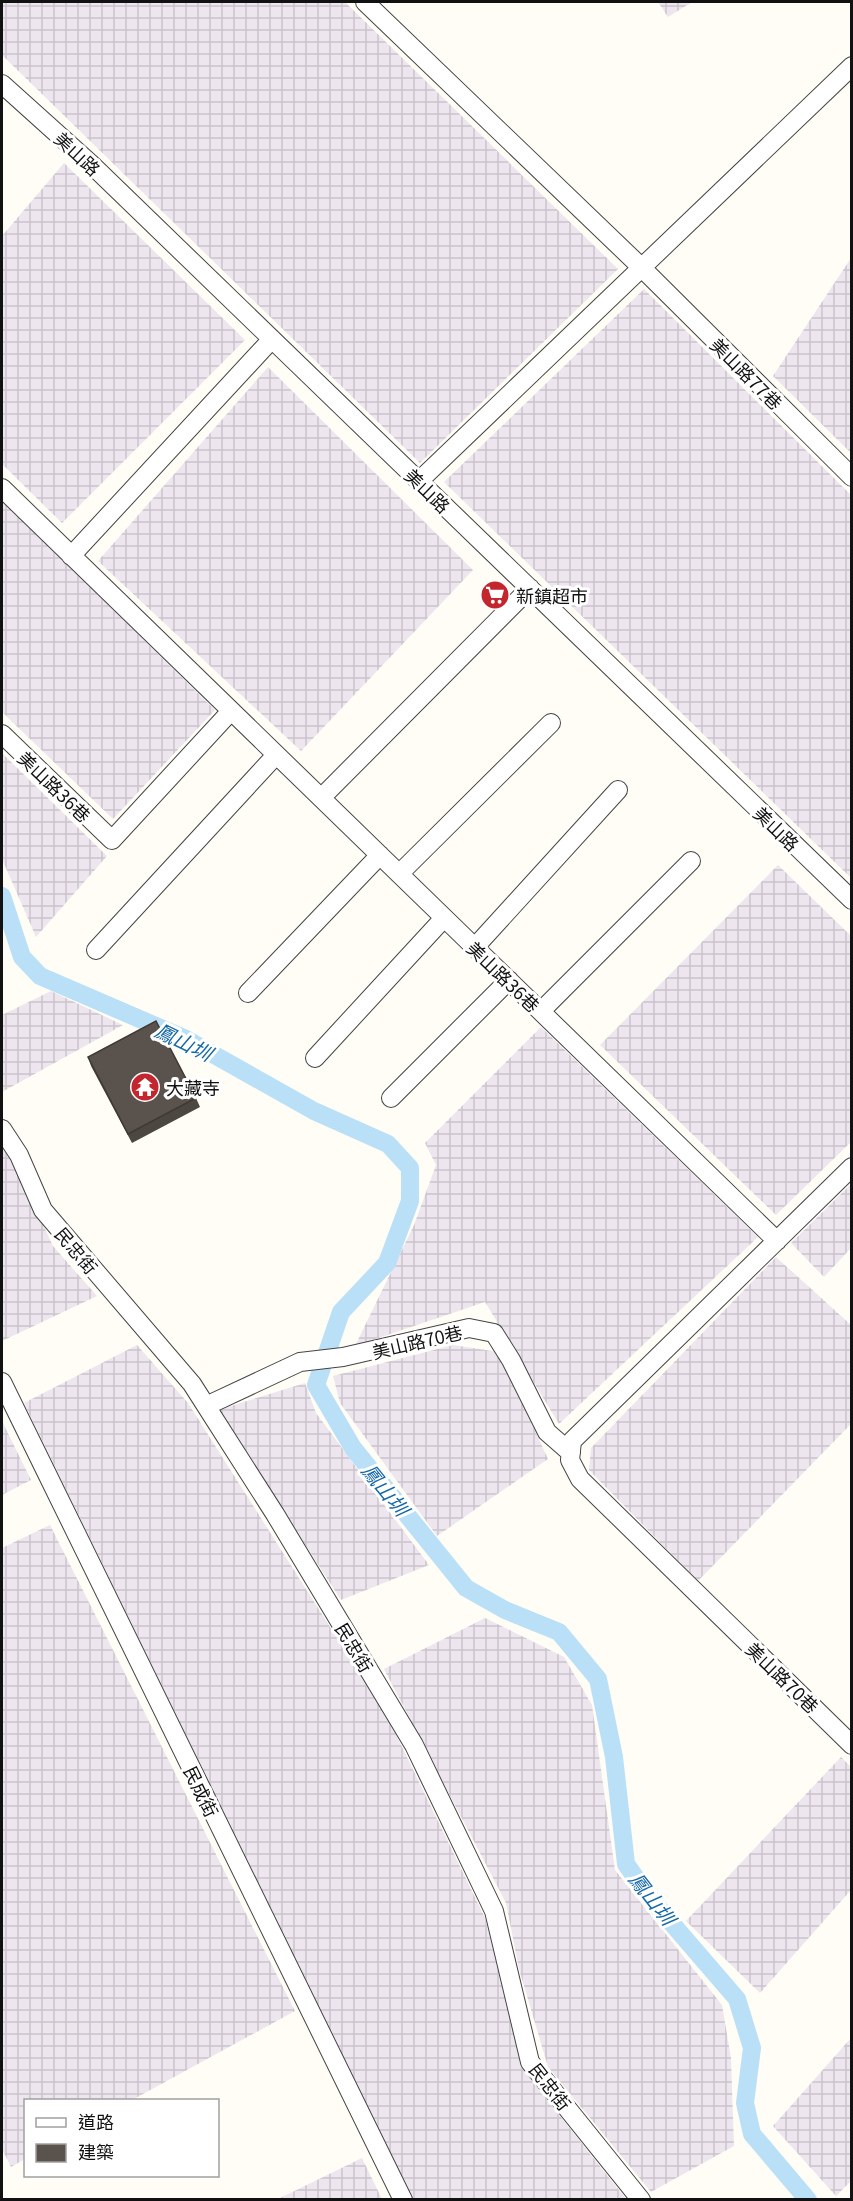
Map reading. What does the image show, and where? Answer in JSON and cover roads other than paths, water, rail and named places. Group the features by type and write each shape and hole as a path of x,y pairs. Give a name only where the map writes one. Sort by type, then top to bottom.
{"street":[{"name":"美山路77巷","path":"365,2 642,268 852,477"},
{"path":"419,481 852,66"},
{"name":"美山路","path":"2,84 92,165 852,900"},
{"path":"71,556 272,339"},
{"name":"美山路36巷","path":"2,488 777,1241"},
{"path":"321,798 530,588"},
{"name":"美山路36巷","path":"2,735 112,840 231,711"},
{"path":"399,874 551,723"},
{"path":"96,950 276,755"},
{"path":"475,947 618,790"},
{"path":"248,993 380,855"},
{"path":"541,1011 691,861"},
{"path":"315,1058 444,918"},
{"path":"391,1098 509,980"},
{"name":"民忠街","path":"2,1129 19,1155 43,1210 192,1384 414,1745 494,1911 530,2062 641,2199"},
{"path":"571,1453 572,1440 852,1167"},
{"name":"美山路70巷","path":"206,1406 300,1362 344,1357 469,1328 494,1333 512,1360 547,1432 571,1453 570,1460 580,1479 852,1745"},
{"name":"民成街","path":"2,1382 403,2199"}],"waterway":[{"name":"鳳山圳","path":"2,896 22,957 40,976 186,1039 314,1111 388,1144 410,1168 410,1201 387,1263 341,1312 316,1385 353,1448 466,1588 505,1610 559,1632 598,1679 614,1757 626,1864 650,1898 737,1999 752,2048 745,2103 752,2134 808,2200"}],"place":[{"name":"新鎮超市","path":"495,595"},
{"name":"大藏寺","path":"145,1087"}]}
